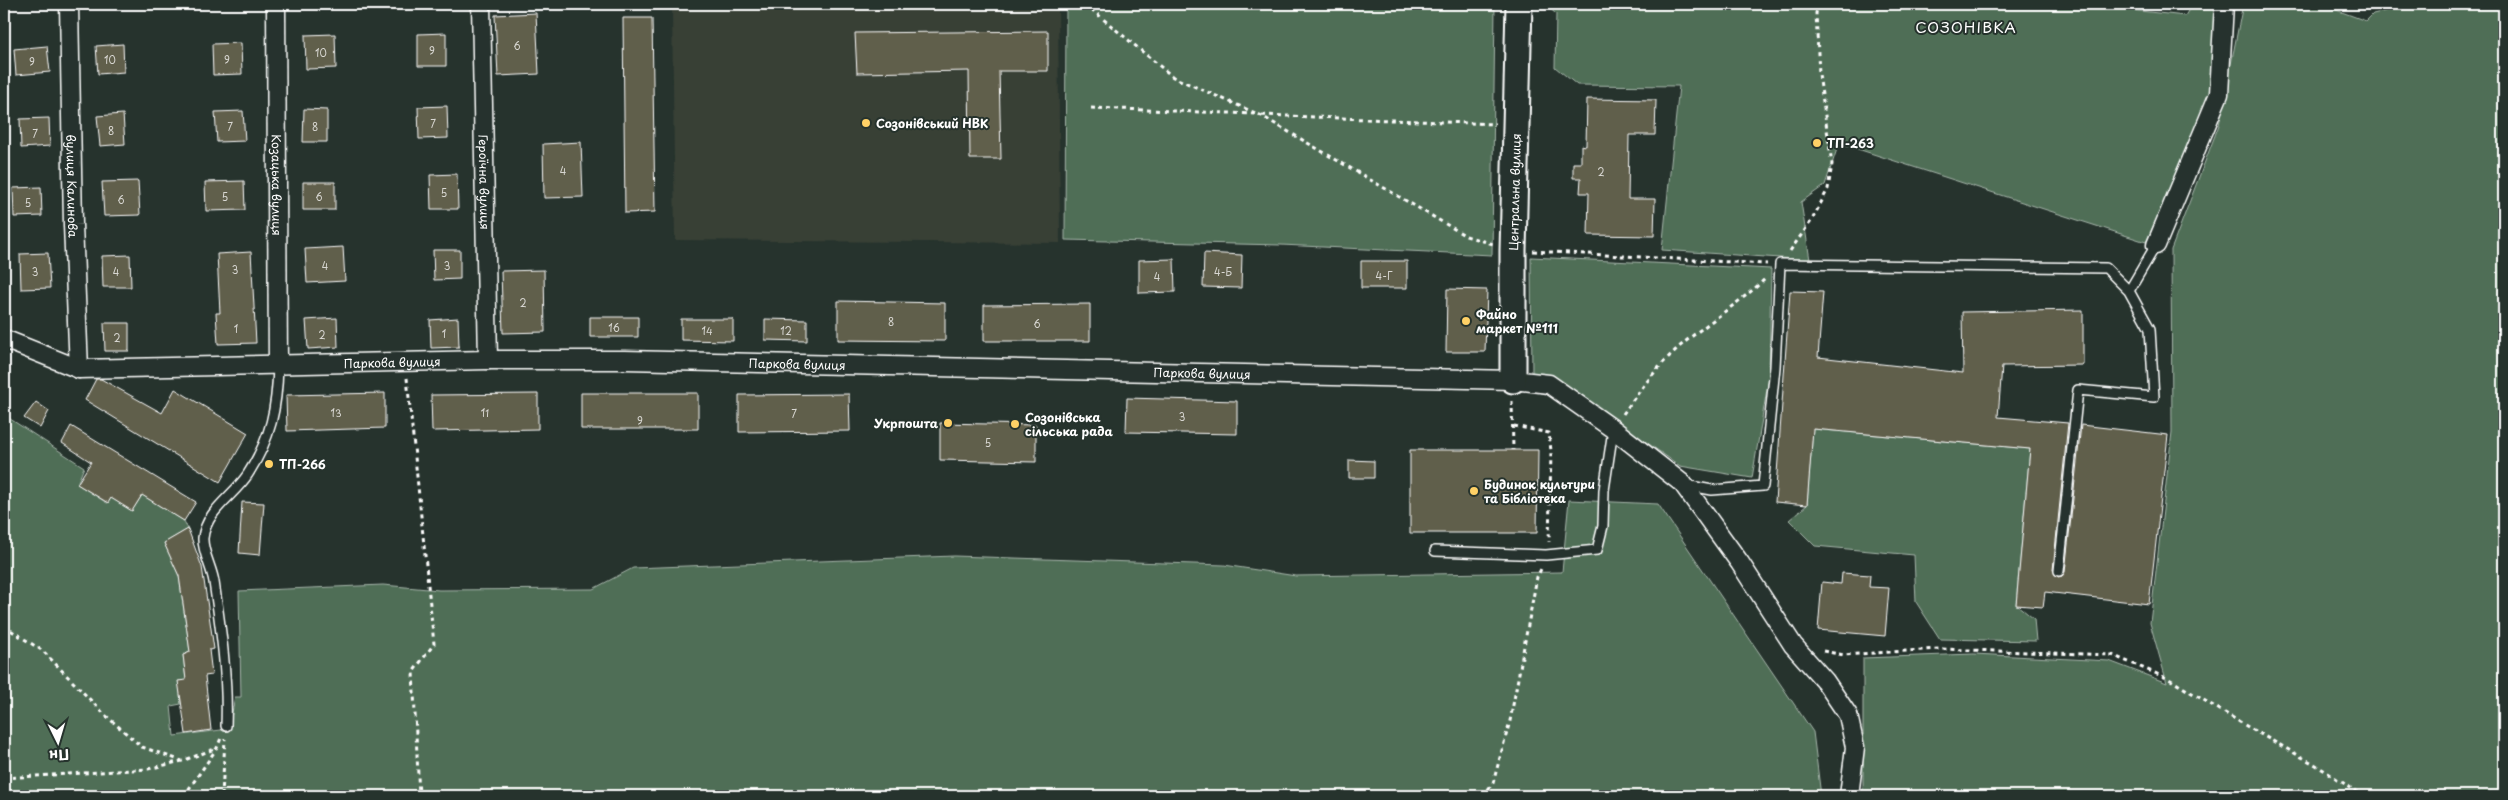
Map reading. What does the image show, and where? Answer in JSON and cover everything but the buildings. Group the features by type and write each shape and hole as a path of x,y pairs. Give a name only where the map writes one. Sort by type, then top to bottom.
{"street":[{"name":"вулиця Калинова","path":"69,4 73,225 79,369"},
{"name":"Козацька вулиця","path":"276,4 278,366"},
{"name":"Героїчна вулиця","path":"481,4 488,360"},
{"name":"Центральна вулиця","path":"1513,380 1513,250 1519,4"},
{"path":"2156,245 2219,94 2224,4"},
{"path":"4,339 79,369"},
{"name":"Паркова вулиця","path":"79,369 488,360 625,360 1513,380 1549,384 1614,429 1683,484 1740,563 1793,645 1824,681 1848,715 1854,747 1849,796"}],"lane":[{"path":"2129,291 2156,245"},
{"path":"1683,484 1712,490 1762,486 1775,367 1780,264 2106,268 2129,291 2150,329 2154,396 2078,390 2059,571"},
{"path":"226,726 227,701 223,640 213,579 203,539 211,514 227,500 248,475 271,429 278,398 278,366"},
{"path":"1435,551 1546,555 1597,550 1603,526 1604,490 1614,429"}],"path":[{"path":"1085,4 1173,77 1260,115 1466,236 1513,250 1780,264"},
{"path":"1614,429 1636,394 1678,349 1753,291 1780,264 1812,220 1828,189 1832,164 1819,74 1816,13 1819,4"},
{"path":"1091,108 1516,125"},
{"path":"406,362 434,644 413,672 419,796"},
{"path":"1513,416 1514,450"},
{"path":"1483,796 1493,783 1510,721 1537,577 1546,555 1551,532 1551,451 1549,433 1514,426"},
{"path":"4,626 44,652 105,715 142,747 182,761"},
{"path":"1793,645 1844,655 1940,649 2112,655 2169,679 2253,730 2316,765 2364,796"},
{"path":"184,796 217,748 226,726"},
{"path":"222,796 226,726"},
{"path":"4,778 148,769 182,761 217,748"}],"shaded area":[{"name":"Созонівський НВК","path":"1058,4 1060,243 675,240 672,7"}],"green space":[{"path":"1066,4 1495,4 1492,255 1281,245 1065,240"},
{"path":"1545,4 2106,4 2122,9 2185,16 2192,4 2215,4 2212,94 2146,242 1839,143 1825,185 1801,202 1810,260 1662,250 1679,86 1577,85 1555,67 1556,14"},
{"path":"2243,4 2320,4 2366,21 2373,14 2398,8 2398,4 2504,4 2504,796 1863,796 1863,658 1974,654 2109,661 2167,683 2150,623 2172,432 2171,250 2219,125"},
{"path":"1531,257 1771,269 1769,377 1752,478 1680,466 1555,378 1532,375"},
{"path":"4,415 84,467 77,484 107,503 111,498 132,511 142,495 184,521 188,529 164,543 179,576 190,652 183,655 186,680 179,681 181,704 171,706 174,736 229,729 235,697 241,697 239,591 383,585 439,590 593,589 633,568 954,556 1224,565 1296,576 1562,572 1569,500 1658,504 1813,732 1821,796 4,796"},
{"path":"1813,429 2030,449 2016,604 2034,619 2036,641 1940,639 1916,602 1914,555 1815,546 1789,520 1807,505"}],"place":[{"name":"Созонівський НВК","path":"866,123"},
{"name":"ТП-263","path":"1817,143"},
{"name":"Файно маркет №111","path":"1466,321"},
{"name":"Укрпошта","path":"948,423"},
{"name":"Созонівська сільська рада","path":"1015,424"},
{"name":"ТП-266","path":"269,464"},
{"name":"Будинок культури та Бібліотека","path":"1474,491"}],"district":[{"name":"СОЗОНІВКА","path":"1966,26"}]}
